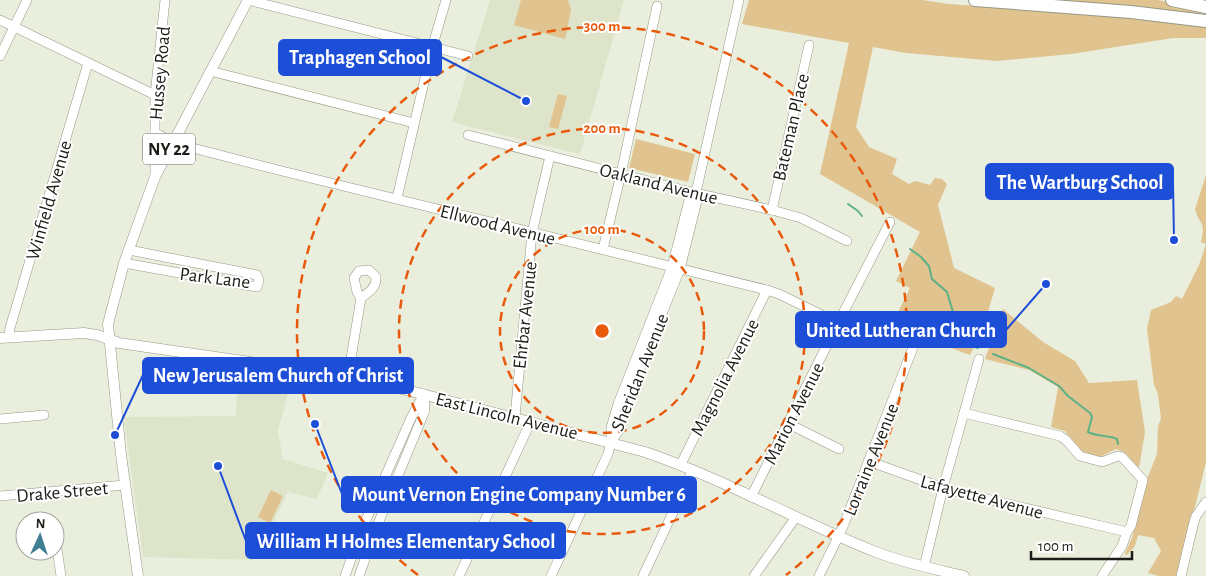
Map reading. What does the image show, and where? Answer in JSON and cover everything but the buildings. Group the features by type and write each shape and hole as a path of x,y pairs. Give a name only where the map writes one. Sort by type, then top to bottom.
{"highway":[{"path":"975,0 1131,12 1206,20"},
{"path":"1172,0 1206,7"}],"main road":[{"name":"NY 22","path":"138,576 125,485 108,324 124,263 155,177 248,0"},
{"name":"East Lincoln Avenue","path":"4,337 84,333 119,343 348,376 424,394 611,442 681,464 877,552 944,574 964,576"}],"street":[{"path":"0,56 27,0"},
{"name":"Hussey Road","path":"155,177 156,96 165,0"},
{"path":"248,0 468,56"},
{"path":"396,198 432,48 446,0"},
{"name":"Sheridan Avenue","path":"551,576 608,454 611,442 611,428 618,404 676,268 689,200 695,193 739,0"},
{"path":"603,249 621,174 656,6"},
{"path":"0,20 156,96"},
{"name":"Bateman Place","path":"772,210 809,45"},
{"name":"Winfield Avenue","path":"4,337 10,328 88,63"},
{"path":"210,71 414,123"},
{"name":"Ellwood Avenue","path":"155,132 181,145 767,290 838,322"},
{"name":"Oakland Avenue","path":"468,135 801,218 847,241"},
{"name":"Ehrbar Avenue","path":"515,417 532,233 550,156"},
{"name":"Marion Avenue","path":"752,497 787,423 890,222"},
{"name":"Park Lane","path":"124,263 258,283 257,276 252,274 129,250"},
{"name":"Magnolia Avenue","path":"681,464 767,290"},
{"path":"348,376 361,298"},
{"name":"Lorraine Avenue","path":"819,576 838,536 916,340"},
{"path":"924,567 943,488 979,360"},
{"path":"345,576 362,529 411,418 424,394"},
{"path":"359,576 367,550 425,410 424,394"},
{"path":"964,413 1060,436 1080,456 1102,462 1118,456 1122,457 1143,480 1132,526 1127,532 1122,546 1102,576"},
{"path":"0,419 44,415"},
{"path":"459,576 531,421"},
{"path":"787,423 839,449"},
{"name":"Lafayette Avenue","path":"868,461 943,488 1127,532"},
{"path":"643,576 693,470"},
{"name":"Drake Street","path":"0,496 125,485"},
{"path":"1181,576 1196,516 1206,502"},
{"path":"754,576 796,517"},
{"path":"59,561 61,576"}],"shaded area":[{"path":"490,0 624,0 580,154 452,122"},
{"path":"521,0 568,0 571,10 565,39 514,25"},
{"path":"749,0 922,0 949,4 1114,15 1206,25 1206,38 1173,38 1071,54 997,61 906,53 873,47 856,127 869,147 897,159 892,174 909,184 915,181 930,185 935,178 942,179 947,184 938,205 954,268 995,288 983,329 970,355 891,326 910,288 896,281 920,232 820,174 849,43 742,24"},
{"path":"1056,0 1158,0 1206,11 1206,16"},
{"path":"558,94 567,96 558,129 549,127"},
{"path":"636,139 695,154 688,182 629,168"},
{"path":"1206,175 1206,244 1201,242 1203,226 1195,209"},
{"path":"1206,244 1206,462 1178,576 1159,576 1148,573 1161,551 1154,538 1138,535 1135,546 1126,556 1125,553 1132,538 1147,479 1157,454 1158,426 1161,419 1158,394 1154,385 1147,329 1151,310 1171,302 1176,296 1182,299 1199,265"},
{"path":"1003,309 1043,342 1075,361 1089,383 1137,380 1145,432 1139,468 1124,452 1116,449 1100,457 1082,452 1065,431 1051,427 1058,387 1029,370 985,359"},
{"path":"238,372 292,378 278,431 283,459 328,473 317,499 288,492 254,560 143,557 124,417 236,416"},
{"path":"271,490 283,496 270,523 258,517"}],"waterway":[{"path":"848,204 862,216"},
{"path":"910,249 929,266 932,279 947,292 955,319 958,338 966,344 978,348"},
{"path":"993,354 1029,368 1059,386 1068,396 1090,413 1092,417 1088,432 1117,439 1118,444"}],"place":[{"name":"Traphagen School","path":"526,101"},
{"name":"The Wartburg School","path":"1174,240"},
{"name":"United Lutheran Church","path":"1046,284"},
{"name":"Mount Vernon Engine Company Number 6","path":"315,424"},
{"name":"New Jerusalem Church of Christ","path":"115,435"},
{"name":"William H Holmes Elementary School","path":"218,466"}]}
